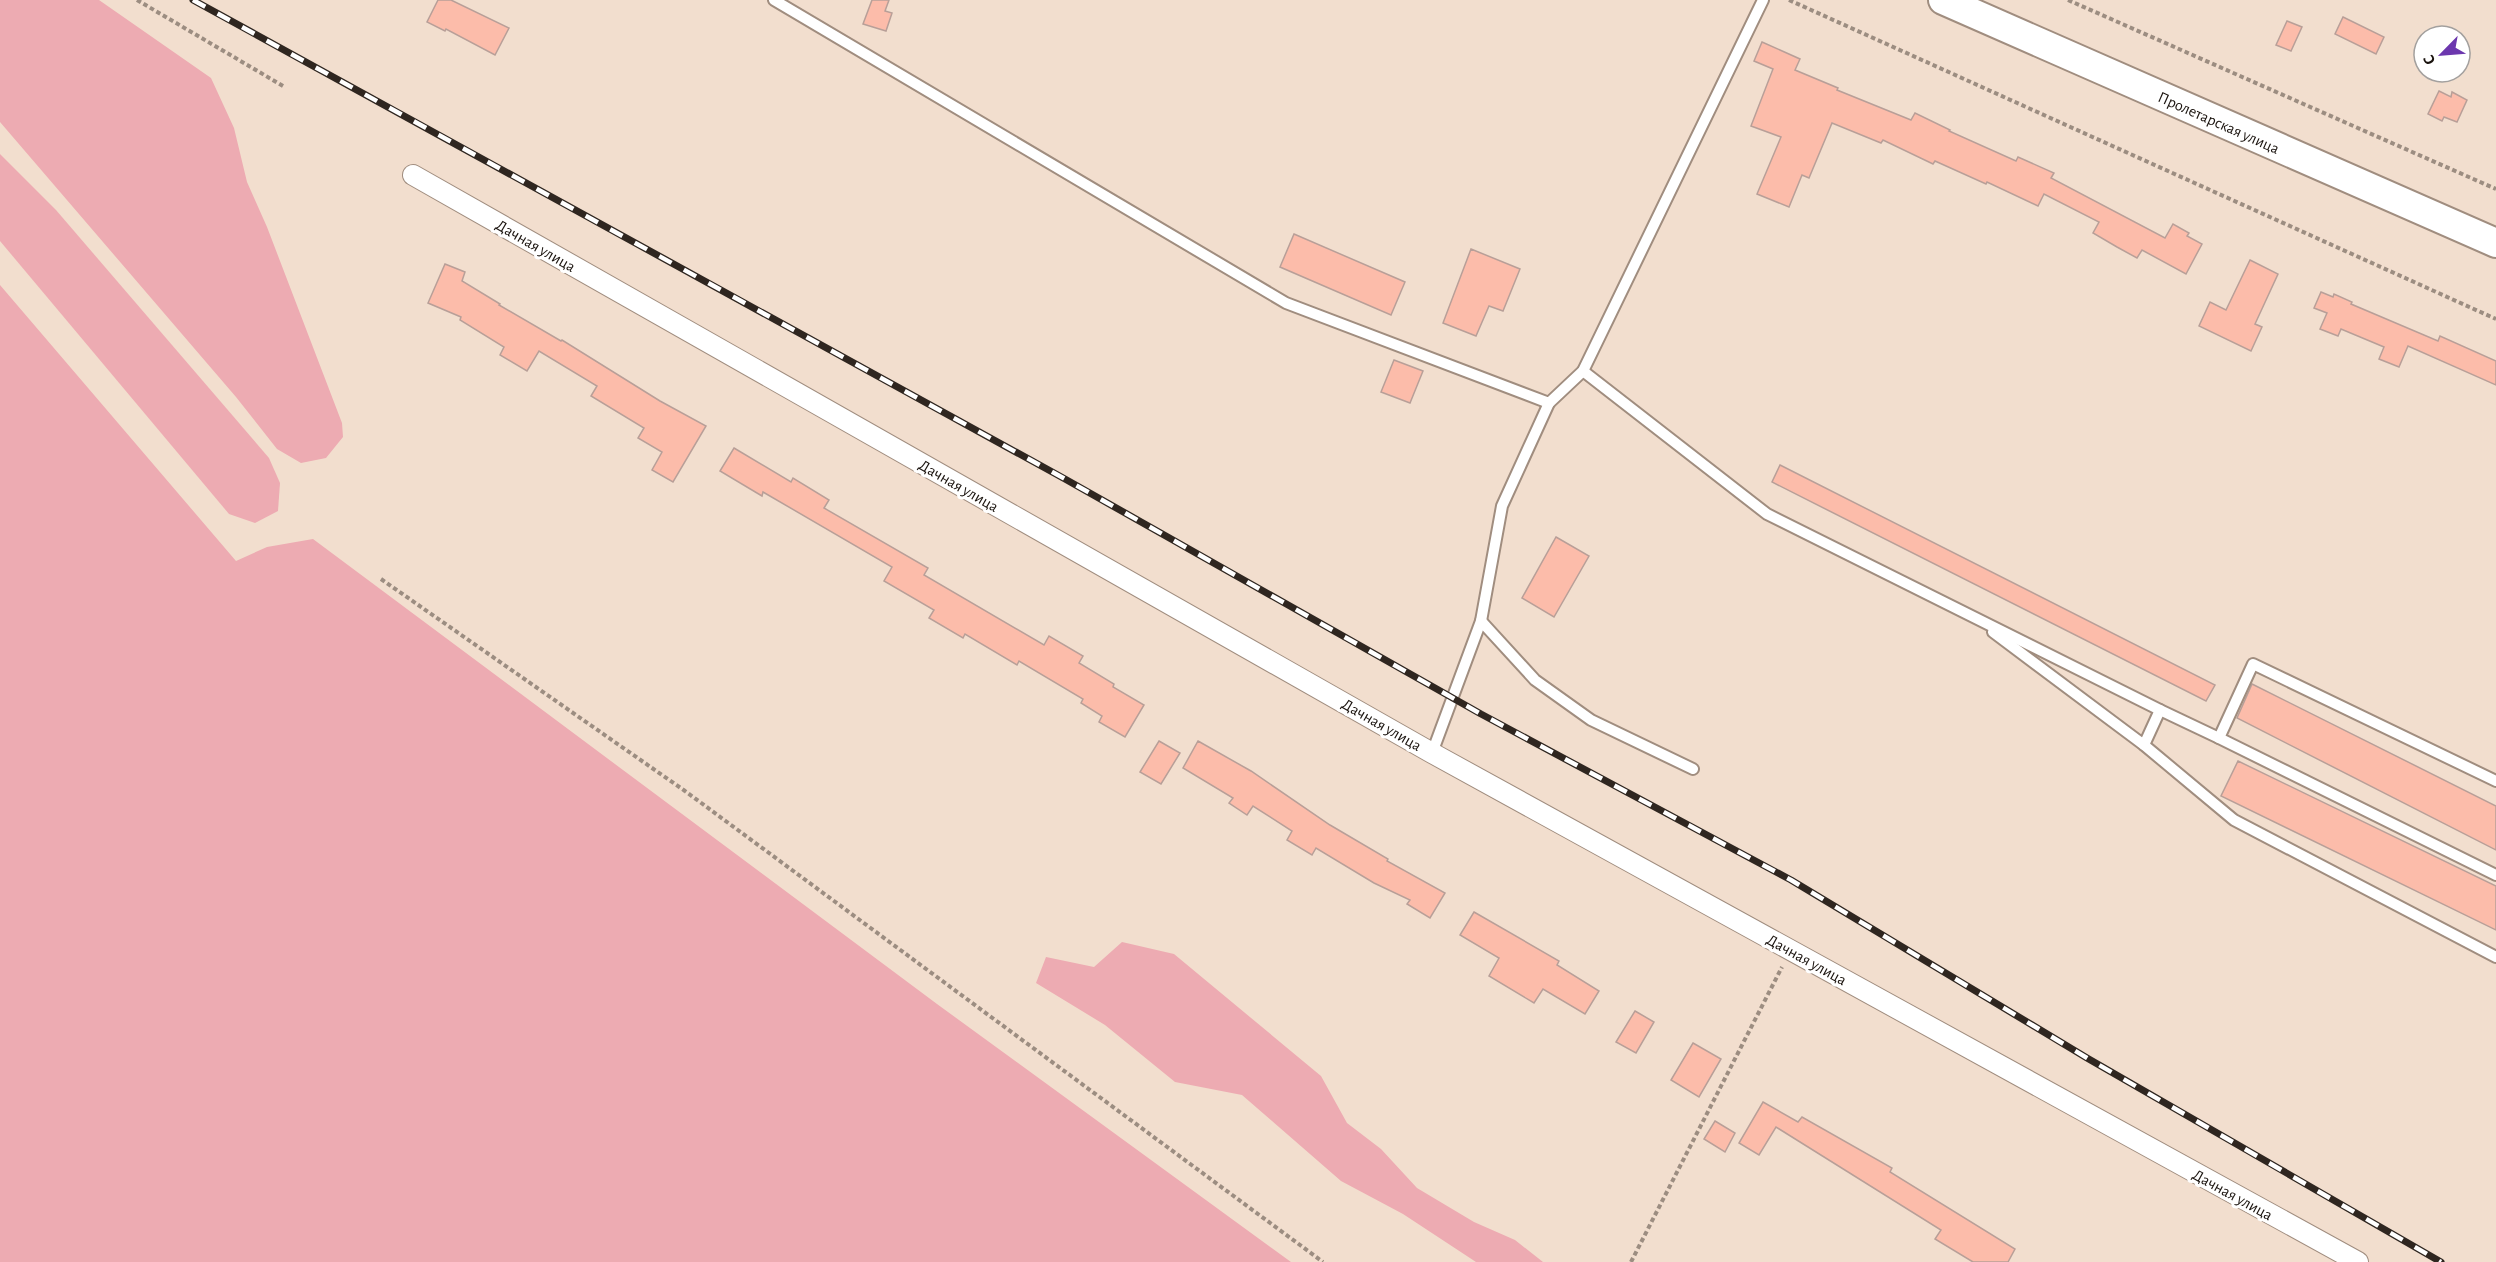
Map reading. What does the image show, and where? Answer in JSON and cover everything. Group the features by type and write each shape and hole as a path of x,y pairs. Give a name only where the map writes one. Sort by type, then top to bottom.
{"main road":[{"name":"Пролетарская улица","path":"1943,0 2496,243"}],"street":[{"name":"Дачная улица","path":"413,175 1432,753 2358,1262"}],"lane":[{"path":"774,0 1286,303 1549,403"},
{"path":"1432,753 1481,621 1502,506 1549,403 1583,371 1763,0"},
{"path":"1583,371 1767,514 2496,875"},
{"path":"1972,616 2144,745 2234,820 2496,957"},
{"path":"1481,621 1535,680 1591,720 1693,769"},
{"path":"2219,738 2253,664 2496,781"},
{"path":"2144,745 2160,710"}],"path":[{"path":"137,0 283,86"},
{"path":"1789,0 2496,319"},
{"path":"2068,0 2496,189"},
{"path":"381,579 685,791 1323,1262"},
{"path":"1631,1262 1791,950"}],"shaded area":[{"path":"0,0 99,0 211,78 234,128 247,182 267,227 342,423 343,437 326,458 301,463 277,449 236,397 0,122"},
{"path":"0,154 56,210 269,458 280,483 278,511 255,523 229,514 0,241"},
{"path":"0,285 236,561 267,547 313,539 937,1004 1291,1262 0,1262"},
{"path":"1122,942 1174,954 1321,1076 1347,1123 1381,1149 1417,1188 1474,1222 1515,1240 1543,1262 1476,1262 1403,1214 1341,1181 1242,1095 1175,1082 1105,1025 1036,983 1046,957 1094,967"}],"building":[{"path":"438,0 451,0 509,28 495,55 446,29 445,31 427,22"},
{"path":"872,0 889,0 885,11 892,13 886,31 863,24"},
{"path":"2343,17 2384,37 2376,54 2335,34"},
{"path":"2287,21 2302,27 2291,51 2276,45"},
{"path":"1762,42 1800,59 1795,70 1838,88 1837,90 1911,120 1915,113 2016,161 2018,157 2054,173 2051,178 2165,238 2173,224 2189,233 2187,236 2202,244 2186,274 2142,250 2137,258 2093,233 2099,222 2044,194 2038,206 1935,161 1933,164 1883,140 1881,143 1832,123 1809,178 1802,175 1789,207 1757,194 1781,137 1751,126 1773,69 1754,61"},
{"path":"2439,91 2451,97 2452,92 2467,100 2457,122 2444,117 2442,121 2428,114"},
{"path":"1294,234 1405,282 1391,315 1280,267"},
{"path":"1471,249 1520,269 1503,311 1489,306 1476,336 1443,323"},
{"path":"2250,260 2278,274 2255,324 2262,327 2251,351 2199,326 2210,302 2226,310"},
{"path":"445,264 465,272 462,281 499,305 706,426 673,482 652,470 662,452 638,438 644,428 591,396 597,386 539,351 527,371 500,355 504,347 460,320 461,317 428,303"},
{"path":"2321,292 2333,297 2334,294 2352,302 2351,304 2438,341 2440,336 2496,361 2496,385 2408,346 2399,367 2379,359 2384,347 2341,329 2338,336 2320,329 2327,313 2314,308"},
{"path":"1394,360 1423,371 1410,403 1381,392"},
{"path":"734,448 791,482 793,478 829,500 824,508 928,568 924,575 1044,645 1049,636 1083,656 1079,663 1144,705 1125,737 1099,722 1102,716 1081,703 1083,699 1019,661 1017,665 965,634 963,638 929,618 934,610 884,581 892,567 763,492 762,496 720,471"},
{"path":"1780,465 2215,685 2206,701 1772,482"},
{"path":"1556,537 1589,556 1554,617 1522,598"},
{"path":"2252,684 2496,806 2496,850 2237,718"},
{"path":"1159,741 1180,753 1161,784 1140,772"},
{"path":"1198,741 1251,771 1330,825 1388,859 1387,861 1445,893 1430,918 1407,904 1410,900 1374,883 1316,848 1312,855 1287,840 1292,831 1253,806 1247,815 1229,803 1233,798 1183,768"},
{"path":"2238,761 2496,886 2496,930 2221,796"},
{"path":"1474,912 1559,961 1557,965 1599,991 1585,1014 1543,989 1534,1003 1489,976 1499,958 1460,935"},
{"path":"1635,1011 1654,1022 1636,1053 1616,1042"},
{"path":"1693,1043 1721,1059 1699,1097 1671,1080"},
{"path":"1763,1102 1798,1122 1802,1117 1892,1168 1890,1172 2015,1249 2008,1262 1973,1262 1935,1239 1941,1230 1776,1127 1759,1155 1739,1143"},
{"path":"1715,1121 1735,1133 1725,1152 1704,1139"}],"railway":[{"path":"193,0 1065,479 1481,714 1791,880 2087,1058 2441,1262"}]}
